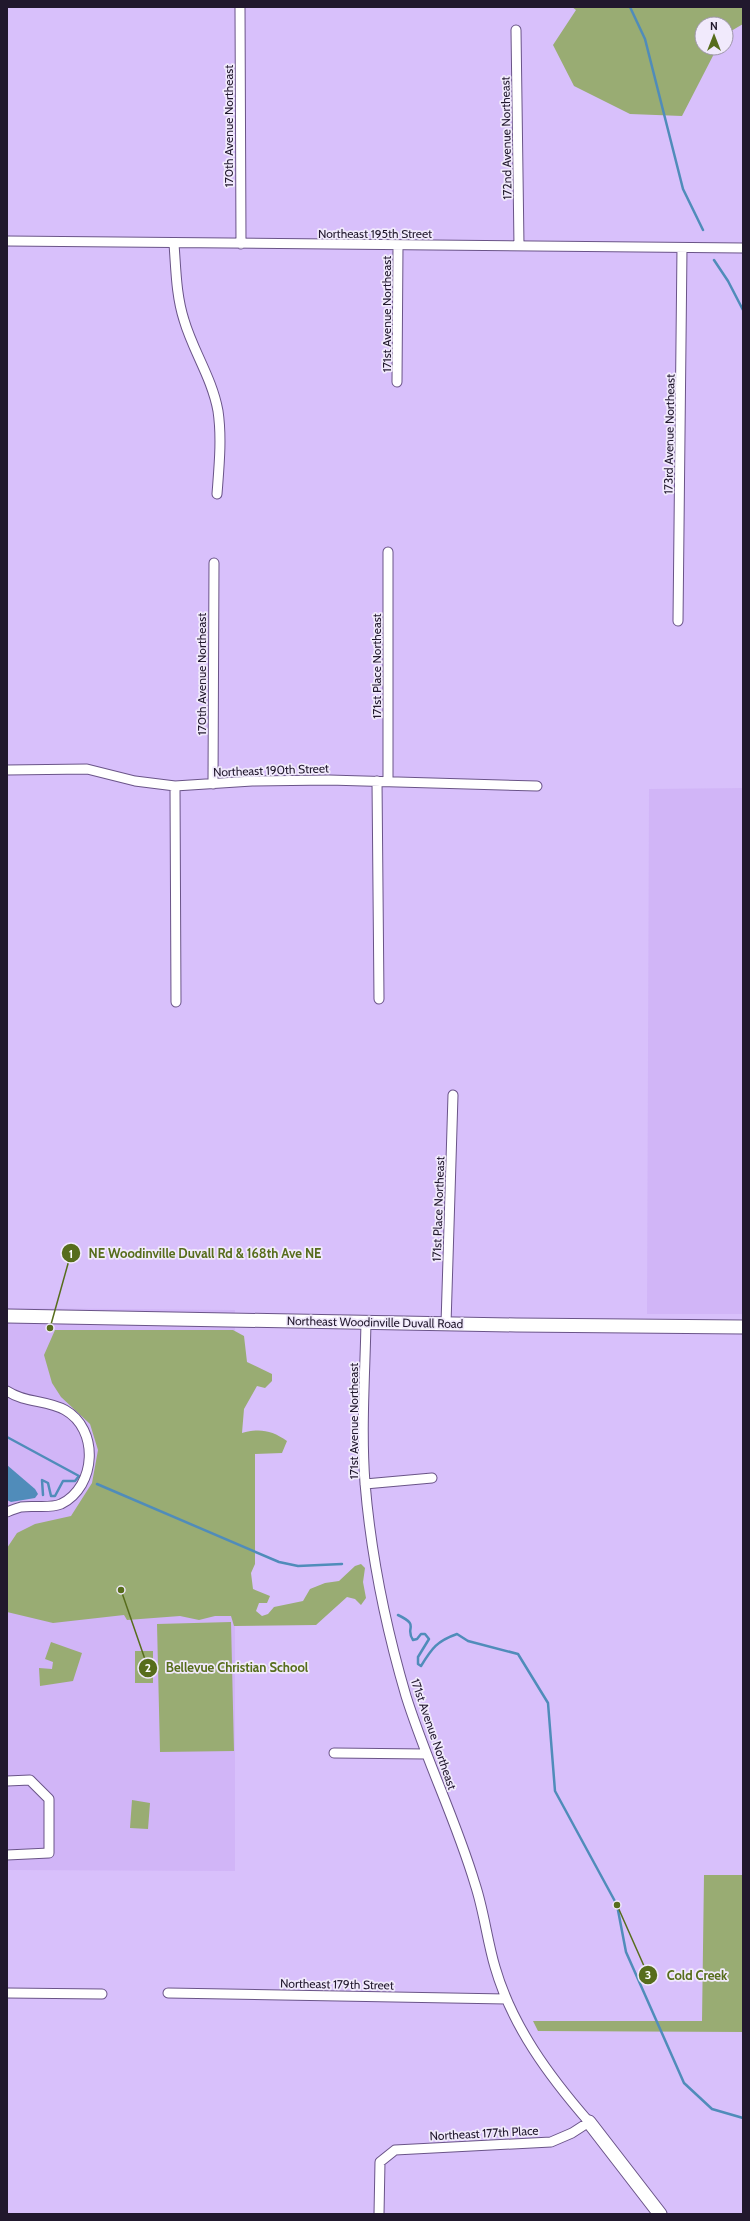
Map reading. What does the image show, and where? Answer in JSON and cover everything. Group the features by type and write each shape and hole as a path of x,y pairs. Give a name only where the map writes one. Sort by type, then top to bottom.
{"main road":[{"name":"Northeast Woodinville Duvall Road","path":"7,1316 446,1324 743,1326"},
{"path":"589,2122 660,2214"}],"street":[{"name":"170th Avenue Northeast","path":"240,7 241,244"},
{"name":"172nd Avenue Northeast","path":"516,30 519,246"},
{"name":"Northeast 195th Street","path":"7,241 174,244 743,248"},
{"path":"174,244 177,293 184,320 211,383 218,412 219,461 217,494"},
{"name":"171st Avenue Northeast","path":"397,382 398,246"},
{"name":"173rd Avenue Northeast","path":"678,621 682,248"},
{"name":"171st Place Northeast","path":"388,552 388,781"},
{"name":"170th Avenue Northeast","path":"213,784 214,563"},
{"name":"Northeast 190th Street","path":"7,770 87,769 135,781 175,786 252,781 388,781 537,786"},
{"path":"377,781 378,999"},
{"path":"175,786 176,1002"},
{"name":"171st Place Northeast","path":"446,1324 453,1095"},
{"name":"171st Avenue Northeast","path":"366,1322 364,1419 365,1484 384,1611 407,1697 426,1754 475,1884 495,1968 506,1999 524,2035 554,2080 589,2122"},
{"path":"7,1391 22,1399 63,1409 75,1417 85,1429 90,1453 83,1480 68,1500 59,1505 21,1507 7,1512"},
{"path":"365,1484 432,1478"},
{"path":"334,1753 426,1754"},
{"path":"7,1781 30,1780 49,1799 49,1853 7,1854"},
{"path":"7,1993 102,1994"},
{"name":"Northeast 179th Street","path":"168,1993 506,1999"},
{"name":"Northeast 177th Place","path":"379,2214 380,2162 395,2150 404,2148 551,2142 572,2133 589,2122"}],"shaded area":[{"path":"743,788 743,1314 647,1314 649,789"},
{"path":"7,1308 235,1310 235,1871 7,1870"}],"green space":[{"path":"572,7 743,7 743,24 734,29 734,16 694,16 694,56 713,56 682,116 630,114 574,86 553,45 576,10"},
{"path":"55,1330 233,1330 244,1336 247,1362 272,1374 272,1381 265,1388 257,1386 244,1409 242,1433 260,1430 276,1434 287,1441 282,1453 255,1454 255,1564 251,1573 253,1589 270,1596 267,1603 259,1603 256,1611 262,1616 268,1614 274,1607 303,1601 310,1589 325,1583 339,1581 355,1566 361,1564 365,1568 363,1582 366,1598 361,1605 355,1599 347,1597 316,1625 234,1626 231,1616 215,1616 199,1620 180,1616 127,1620 124,1615 53,1623 7,1612 7,1548 17,1533 35,1524 71,1516 92,1483 98,1450 90,1424 61,1397 52,1383 44,1355"},
{"path":"231,1622 234,1751 160,1752 157,1624"},
{"path":"51,1642 82,1653 73,1681 40,1686 39,1668 52,1669 53,1662 45,1659"},
{"path":"135,1651 153,1651 153,1683 135,1683"},
{"path":"132,1800 150,1803 148,1829 130,1828"},
{"path":"704,1875 743,1875 743,2032 538,2031 533,2021 702,2021"}],"water":[{"path":"7,1465 35,1489 38,1494 35,1498 11,1502 7,1500"}],"waterway":[{"path":"630,7 645,39 683,189 703,230"},
{"path":"714,260 728,281 743,310"},
{"path":"7,1437 79,1476 75,1481 63,1481 55,1496 51,1496 48,1483 42,1480 43,1495"},
{"path":"97,1484 279,1562 298,1566 342,1564"},
{"path":"398,1615 409,1622 413,1640 417,1639 421,1634 425,1634 429,1639 418,1657 418,1664 421,1666 428,1654 440,1642 457,1634 468,1641 518,1654 548,1703 555,1791 617,1905 626,1952 684,2083 712,2109 743,2118"}],"place":[{"name":"NE Woodinville Duvall Rd & 168th Ave NE","path":"50,1328"},
{"name":"Bellevue Christian School","path":"121,1590"},
{"name":"Cold Creek","path":"617,1905"}]}
